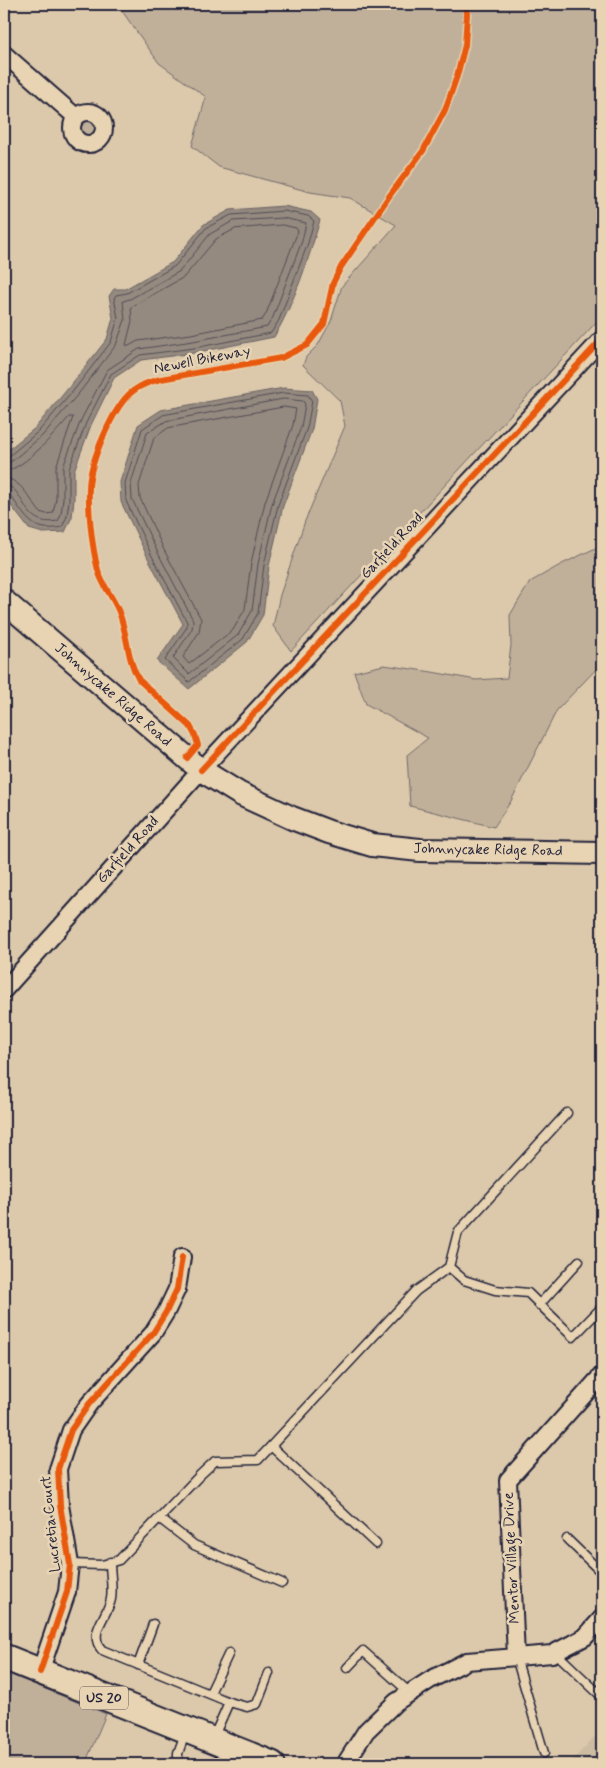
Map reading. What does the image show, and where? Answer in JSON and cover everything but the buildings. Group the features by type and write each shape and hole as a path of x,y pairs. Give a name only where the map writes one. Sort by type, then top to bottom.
{"main road":[{"name":"Johnnycake Ridge Road","path":"4,601 201,770 240,794 292,818 329,832 372,844 420,850 602,853"},
{"name":"US 20","path":"4,1657 272,1764"}],"street":[{"path":"4,54 76,117"},
{"name":"Garfield Road","path":"4,990 201,770 602,339"},
{"name":"Lucretia Court","path":"40,1672 67,1592 70,1564 60,1505 58,1468 71,1430 89,1404 153,1333 177,1289 182,1257"},
{"name":"Mentor Village Drive","path":"516,1657 508,1480 602,1375"},
{"path":"345,1764 366,1731 396,1702 410,1693 467,1661 555,1652 585,1637 602,1618"}],"lane":[{"path":"70,1564 102,1565 119,1560 215,1461 258,1460 416,1290 449,1267 458,1232 567,1113"},
{"path":"539,1305 579,1261"},
{"path":"449,1267 464,1280 495,1290 528,1293 573,1338 602,1307"},
{"path":"271,1446 376,1544"},
{"path":"159,1518 194,1546 282,1583"},
{"path":"567,1539 602,1573"},
{"path":"110,1562 111,1599 98,1628 96,1642 102,1650 229,1702 247,1707 257,1704 269,1673"},
{"path":"138,1664 153,1624"},
{"path":"347,1668 363,1651 410,1693"},
{"path":"555,1652 598,1692 602,1688"},
{"path":"210,1693 229,1653"},
{"path":"516,1657 544,1753"},
{"path":"212,1741 229,1702"},
{"path":"181,1764 178,1762 178,1753 187,1730"}],"shaded area":[{"path":"117,4 602,4 602,316 291,651 273,626 280,595 305,521 345,426 340,401 303,365 306,357 318,345 331,321 342,286 396,225 350,198 310,192 219,167 192,146 206,97 159,63"},
{"path":"88,119 94,122 97,128 94,134 88,137 82,134 79,128 82,122"},
{"path":"602,545 602,663 557,710 511,801 494,827 410,806 407,755 428,738 366,704 354,672 384,665 476,680 507,678 511,645 510,615 530,582"},
{"path":"4,1672 106,1714 85,1764 4,1764"},
{"path":"602,1729 602,1764 569,1764"}],"water":[{"path":"284,206 311,212 320,220 306,265 274,337 194,353 141,360 114,378 91,425 74,471 72,517 65,532 43,533 29,529 9,503 4,492 4,453 35,428 107,339 113,318 109,296 114,289 125,289 173,262 203,225 230,210"},
{"path":"284,388 312,390 317,399 312,429 283,506 269,566 263,615 247,642 189,689 157,661 183,624 121,502 120,482 138,425 161,410"}],"cycle path":[{"name":"Newell Bikeway","path":"187,758 198,745 195,735 190,726 139,680 132,664 123,623 115,603 102,582 98,570 92,540 89,497 90,476 98,450 111,421 125,398 143,385 161,379 281,358 307,345 324,324 333,283 341,267 390,195 423,151 445,110 465,45 466,4"},
{"path":"201,770 602,339"},
{"path":"40,1672 67,1592 70,1564 60,1505 58,1469 71,1430 89,1404 153,1333 177,1289 182,1257"}]}
